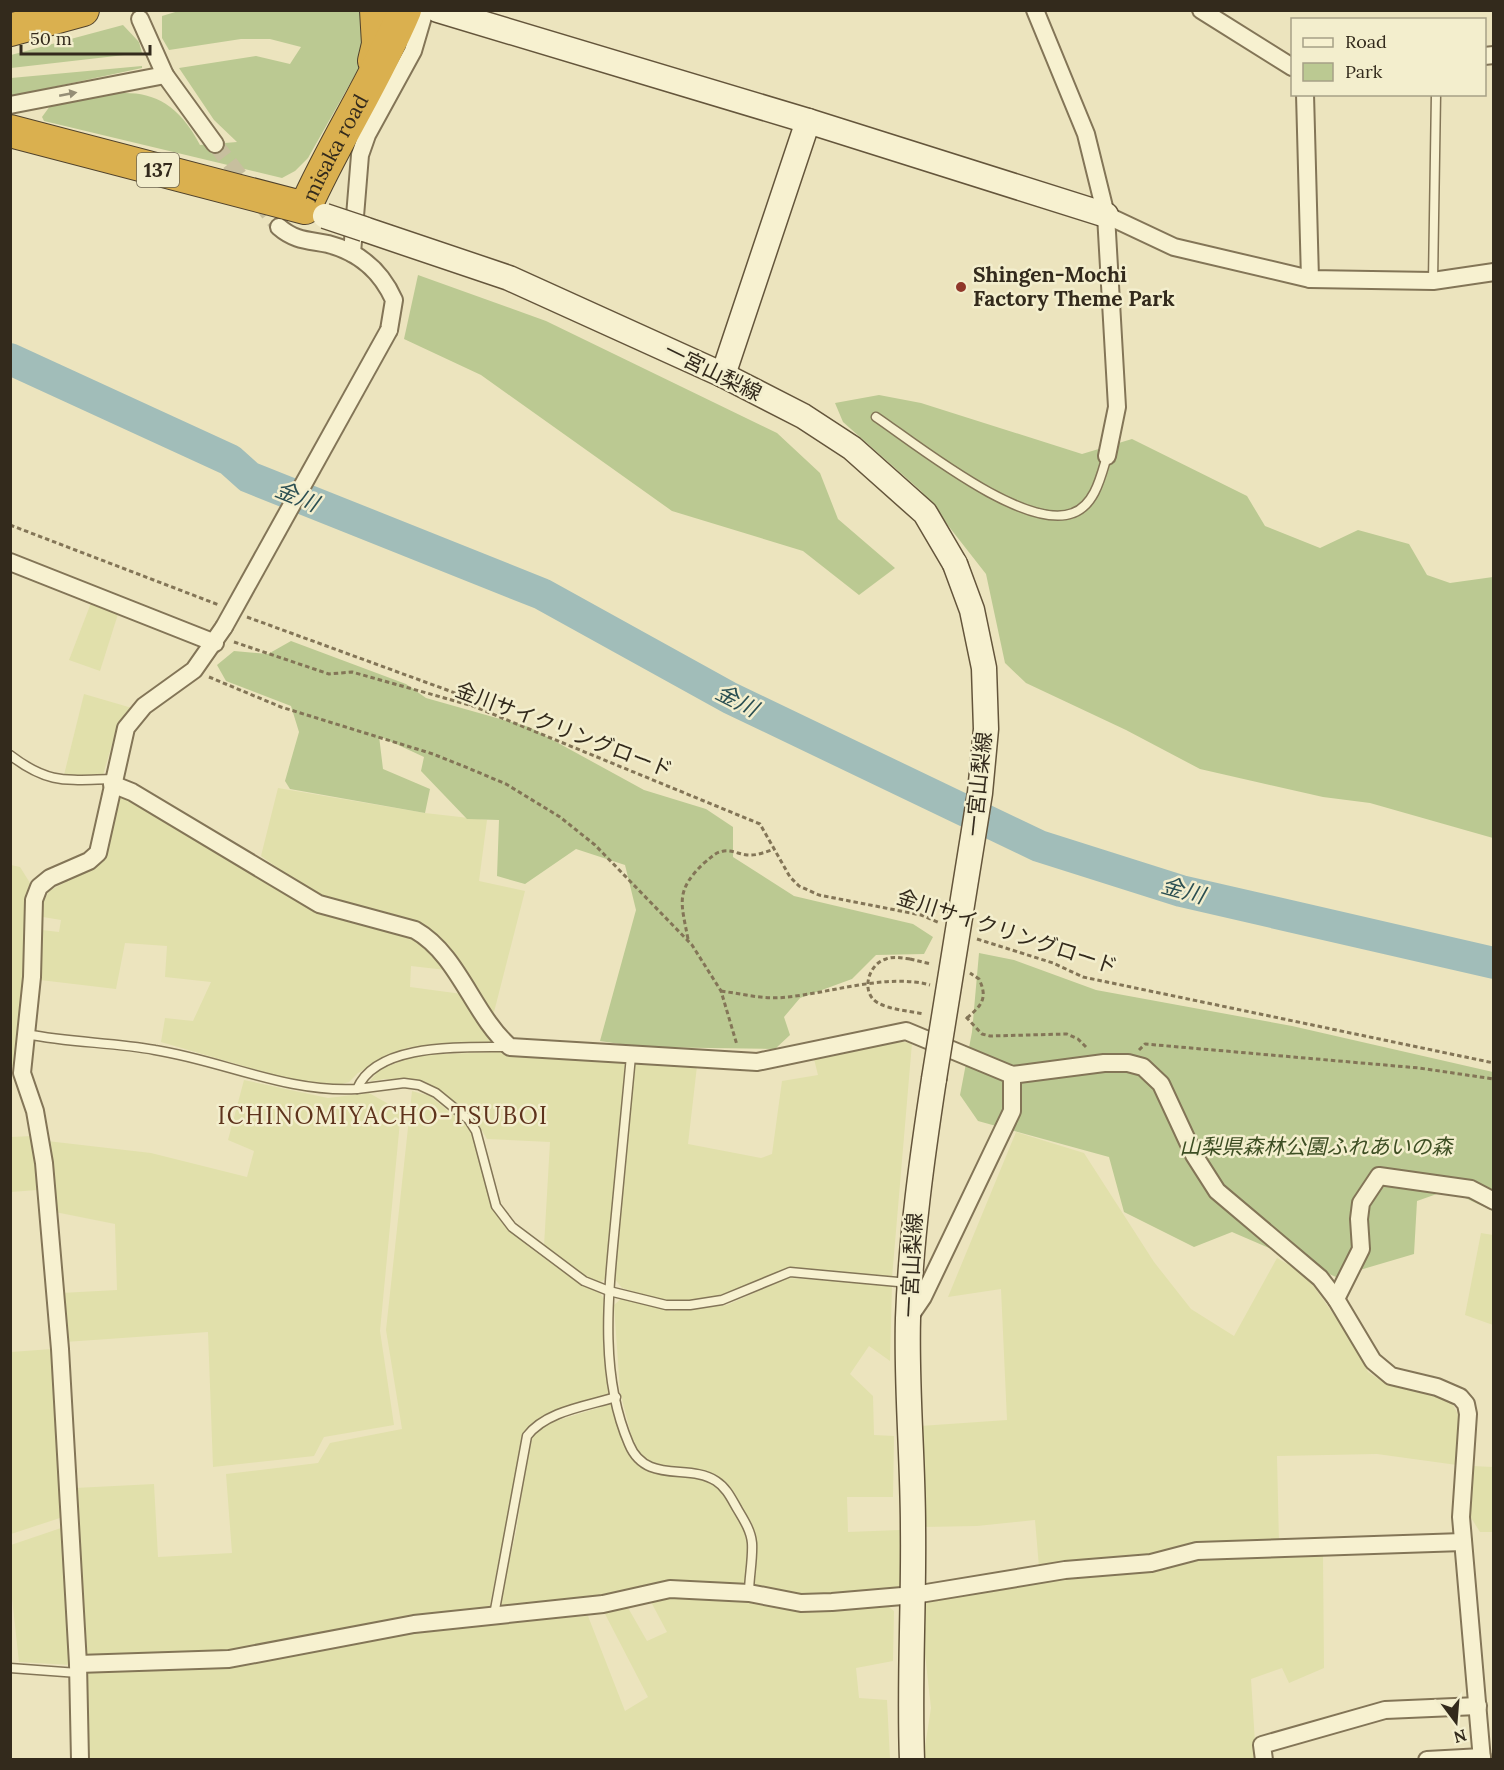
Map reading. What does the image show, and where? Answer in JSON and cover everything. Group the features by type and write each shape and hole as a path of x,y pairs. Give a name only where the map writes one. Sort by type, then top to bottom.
{"highway":[{"path":"10,30 83,10"},
{"path":"369,83 378,44 376,10"},
{"name":"misaka road","path":"10,131 315,212 328,158 391,44 405,10"}],"main road":[{"path":"438,10 808,121 1106,215"},
{"path":"723,375 808,121"},
{"name":"一宮山梨線","path":"315,212 509,278 723,375 803,416 852,448 925,513 955,564 972,610 984,668 986,729 953,1015 934,1079 916,1197 908,1320 914,1595 909,1662 912,1760"}],"street":[{"path":"352,253 360,155 367,135 413,51 425,10"},
{"path":"1035,10 1086,134 1106,215 1117,407 1107,456"},
{"path":"1201,10 1291,66"},
{"path":"140,19 165,75 215,144"},
{"path":"10,105 165,75"},
{"path":"1305,96 1310,279"},
{"path":"1106,215 1174,247 1310,279 1433,281 1494,272"},
{"path":"80,1760 78,1669 60,1348 44,1164 35,1111 16,1073 27,1034 32,977 34,900 39,887 50,878 89,861 98,853 121,741 134,716 144,706 194,670 214,643 389,330 394,309 392,295 379,274 352,253 328,244 301,240 288,235 279,227"},
{"path":"10,562 214,643"},
{"path":"112,781 319,904 415,930 428,937 459,977 498,1036 510,1047 742,1061 789,1057 850,1041 906,1031 1012,1075 1093,1064 1128,1063 1143,1067 1161,1084 1194,1155 1217,1191 1232,1206 1310,1269 1336,1299 1373,1361 1381,1370 1391,1376 1437,1387 1460,1397 1466,1404 1468,1414 1461,1517 1482,1758 1427,1760"},
{"path":"908,1320 923,1297 1012,1111 1012,1075"},
{"path":"1336,1299 1361,1249 1359,1219 1361,1203 1379,1176 1472,1189 1494,1201"},
{"path":"78,1669 229,1659 414,1624 603,1604 670,1590 749,1593 801,1603 914,1595 1065,1570 1151,1563 1197,1551 1463,1542"},
{"path":"1264,1760 1262,1745 1385,1710 1478,1706"}],"lane":[{"path":"1433,281 1436,96"},
{"path":"876,417 947,468 1009,502 1056,518 1075,513 1091,499 1107,456"},
{"path":"10,755 30,770 48,778 112,781"},
{"path":"27,1034 58,1040 154,1049 291,1086 332,1090 404,1083 419,1085 436,1093 468,1120 476,1131 496,1206 512,1227 584,1281 609,1291 666,1305 690,1305 722,1300 790,1272 910,1283"},
{"path":"357,1089 362,1077 382,1064 413,1051 510,1047"},
{"path":"631,1056 609,1291 610,1360 616,1397 629,1445 649,1467 715,1480 726,1490 746,1524 752,1543 749,1593"},
{"path":"494,1615 527,1436 534,1427 547,1419 616,1397"},
{"path":"10,1668 78,1669"}],"path":[{"name":"金川サイクリングロード","path":"214,643 234,642 329,674 352,672 473,706 760,824 790,877 819,895 921,915 941,924"},
{"path":"194,670 281,707 433,754 506,784 560,817 595,845 688,941 722,991 742,1061"},
{"path":"688,941 682,903 684,886 688,879 715,854 724,851 747,855 774,849"},
{"name":"金川サイクリングロード","path":"972,937 1053,963 1083,977 1494,1062"},
{"path":"910,959 885,959 875,964 868,981 872,999 879,1004 953,1015 990,1036 1067,1034 1086,1046 1093,1064"},
{"path":"722,991 773,998 889,982 911,981 936,987"},
{"path":"1128,1063 1145,1044 1419,1068 1494,1079"}],"green space":[{"path":"182,10 366,10 364,59 308,158 295,171 282,178 44,121 42,117 50,106 116,93 135,94 153,98 170,107 186,122 200,145 237,142 214,120 179,68 256,56 290,64 301,47 270,39 241,39 169,50 162,38 162,16"},
{"path":"123,25 139,42 142,53 11,68 11,55"},
{"path":"142,66 142,68 11,96 11,78"},
{"path":"418,275 546,321 777,433 820,473 838,519 895,568 859,595 803,551 672,511 481,375 404,339"},
{"path":"879,395 921,403 1082,454 1132,439 1247,496 1265,526 1320,548 1358,530 1409,544 1427,575 1450,583 1493,577 1493,838 1370,803 1323,797 1200,769 1126,730 1026,683 1005,663 986,574 921,491 843,422 835,403"},
{"path":"91,603 118,614 100,671 69,660"},
{"path":"291,641 406,684 426,698 529,727 644,790 706,809 733,827 733,857 794,896 913,924 933,937 924,954 876,955 852,979 800,998 784,1017 790,1035 775,1049 640,1047 600,1041 636,910 625,865 576,849 525,884 497,876 499,820 467,819 421,771 424,757 379,736 383,769 430,789 425,813 290,789 285,781 299,732 291,706 226,681 217,665 234,651 268,654"},
{"path":"84,694 132,708 113,741 103,775 64,775"},
{"path":"278,788 425,813 487,820 479,881 525,891 493,1016 430,930 325,901 261,856"},
{"path":"128,795 316,909 424,940 446,970 411,966 410,987 462,994 493,1038 491,1044 410,1047 392,1053 358,1073 349,1082 332,1087 295,1081 161,1042 165,1018 193,1021 211,982 165,977 167,946 125,943 116,989 40,980 42,930 59,932 61,920 43,917 44,901 49,891 101,863 107,856 117,798"},
{"path":"11,865 20,867 30,883 17,1066 11,1066"},
{"name":"山梨県森林公園ふれあいの森","path":"979,953 1014,960 1096,990 1292,1026 1493,1072 1493,1211 1448,1190 1417,1201 1414,1254 1336,1277 1232,1232 1194,1247 1124,1212 1109,1157 978,1121 960,1095 972,1032"},
{"path":"896,1041 912,1043 892,1278 786,1269 721,1298 668,1303 622,1288 614,1278 635,1059 697,1066 688,1144 761,1158 772,1154 782,1081 818,1075 813,1055"},
{"path":"499,1052 625,1060 608,1276 601,1282 591,1280 544,1246 550,1142 487,1139 474,1117 426,1082 385,1079 370,1081 379,1070 416,1055"},
{"path":"244,1080 328,1098 369,1093 401,1111 380,1331 394,1425 324,1437 314,1456 213,1467 208,1332 65,1342 61,1293 117,1290 115,1224 55,1212 47,1141 151,1153 247,1177 254,1151 228,1140"},
{"path":"412,1091 430,1096 469,1128 477,1145 491,1204 505,1225 529,1247 579,1283 600,1293 605,1301 604,1343 610,1396 537,1420 524,1433 489,1610 340,1629 227,1654 84,1658 75,1488 154,1484 158,1557 232,1553 226,1474 318,1463 330,1443 402,1429 386,1330"},
{"path":"1016,1132 1084,1153 1154,1262 1191,1309 1234,1336 1277,1258 1305,1274 1351,1339 1368,1372 1383,1382 1445,1399 1453,1405 1460,1418 1457,1465 1377,1454 1277,1456 1279,1543 1151,1558 1039,1567 1035,1520 977,1526 923,1527 920,1426 1007,1420 1001,1289 948,1297"},
{"path":"32,1136 37,1190 11,1192 11,1137"},
{"path":"1481,1233 1493,1235 1493,1325 1465,1315"},
{"path":"788,1278 892,1285 890,1361 869,1346 850,1374 873,1396 874,1435 894,1436 893,1497 847,1497 848,1532 900,1530 901,1591 831,1599 754,1592 757,1546 752,1523 725,1482 712,1474 657,1466 640,1455 632,1439 620,1391 614,1305 622,1298 671,1311 727,1305"},
{"path":"52,1349 63,1517 11,1534 11,1352"},
{"path":"614,1403 626,1446 652,1470 711,1482 722,1491 742,1523 747,1543 746,1585 505,1610 499,1605 516,1532 530,1439 546,1424"},
{"path":"1472,1466 1493,1467 1493,1532 1480,1532 1470,1516"},
{"path":"61,1528 70,1665 19,1662 11,1589 11,1545"},
{"path":"1195,1556 1323,1556 1324,1668 1289,1683 1282,1668 1251,1679 1256,1759 923,1759 931,1708 919,1599"},
{"path":"686,1595 885,1604 894,1611 893,1661 856,1668 859,1698 887,1700 890,1759 89,1759 84,1671 417,1629 588,1616 625,1711 648,1697 604,1612 627,1606 647,1641 667,1632 650,1600"}],"waterway":[{"name":"金川","path":"10,359 230,460 249,477 542,594 730,698 1039,846 1181,891 1494,963"}],"tunnel":[{"path":"215,144 279,227"}],"place":[{"name":"Shingen-Mochi Factory Theme Park","path":"961,287"}],"district":[{"name":"ICHINOMIYACHO-TSUBOI","path":"383,1116"}]}
